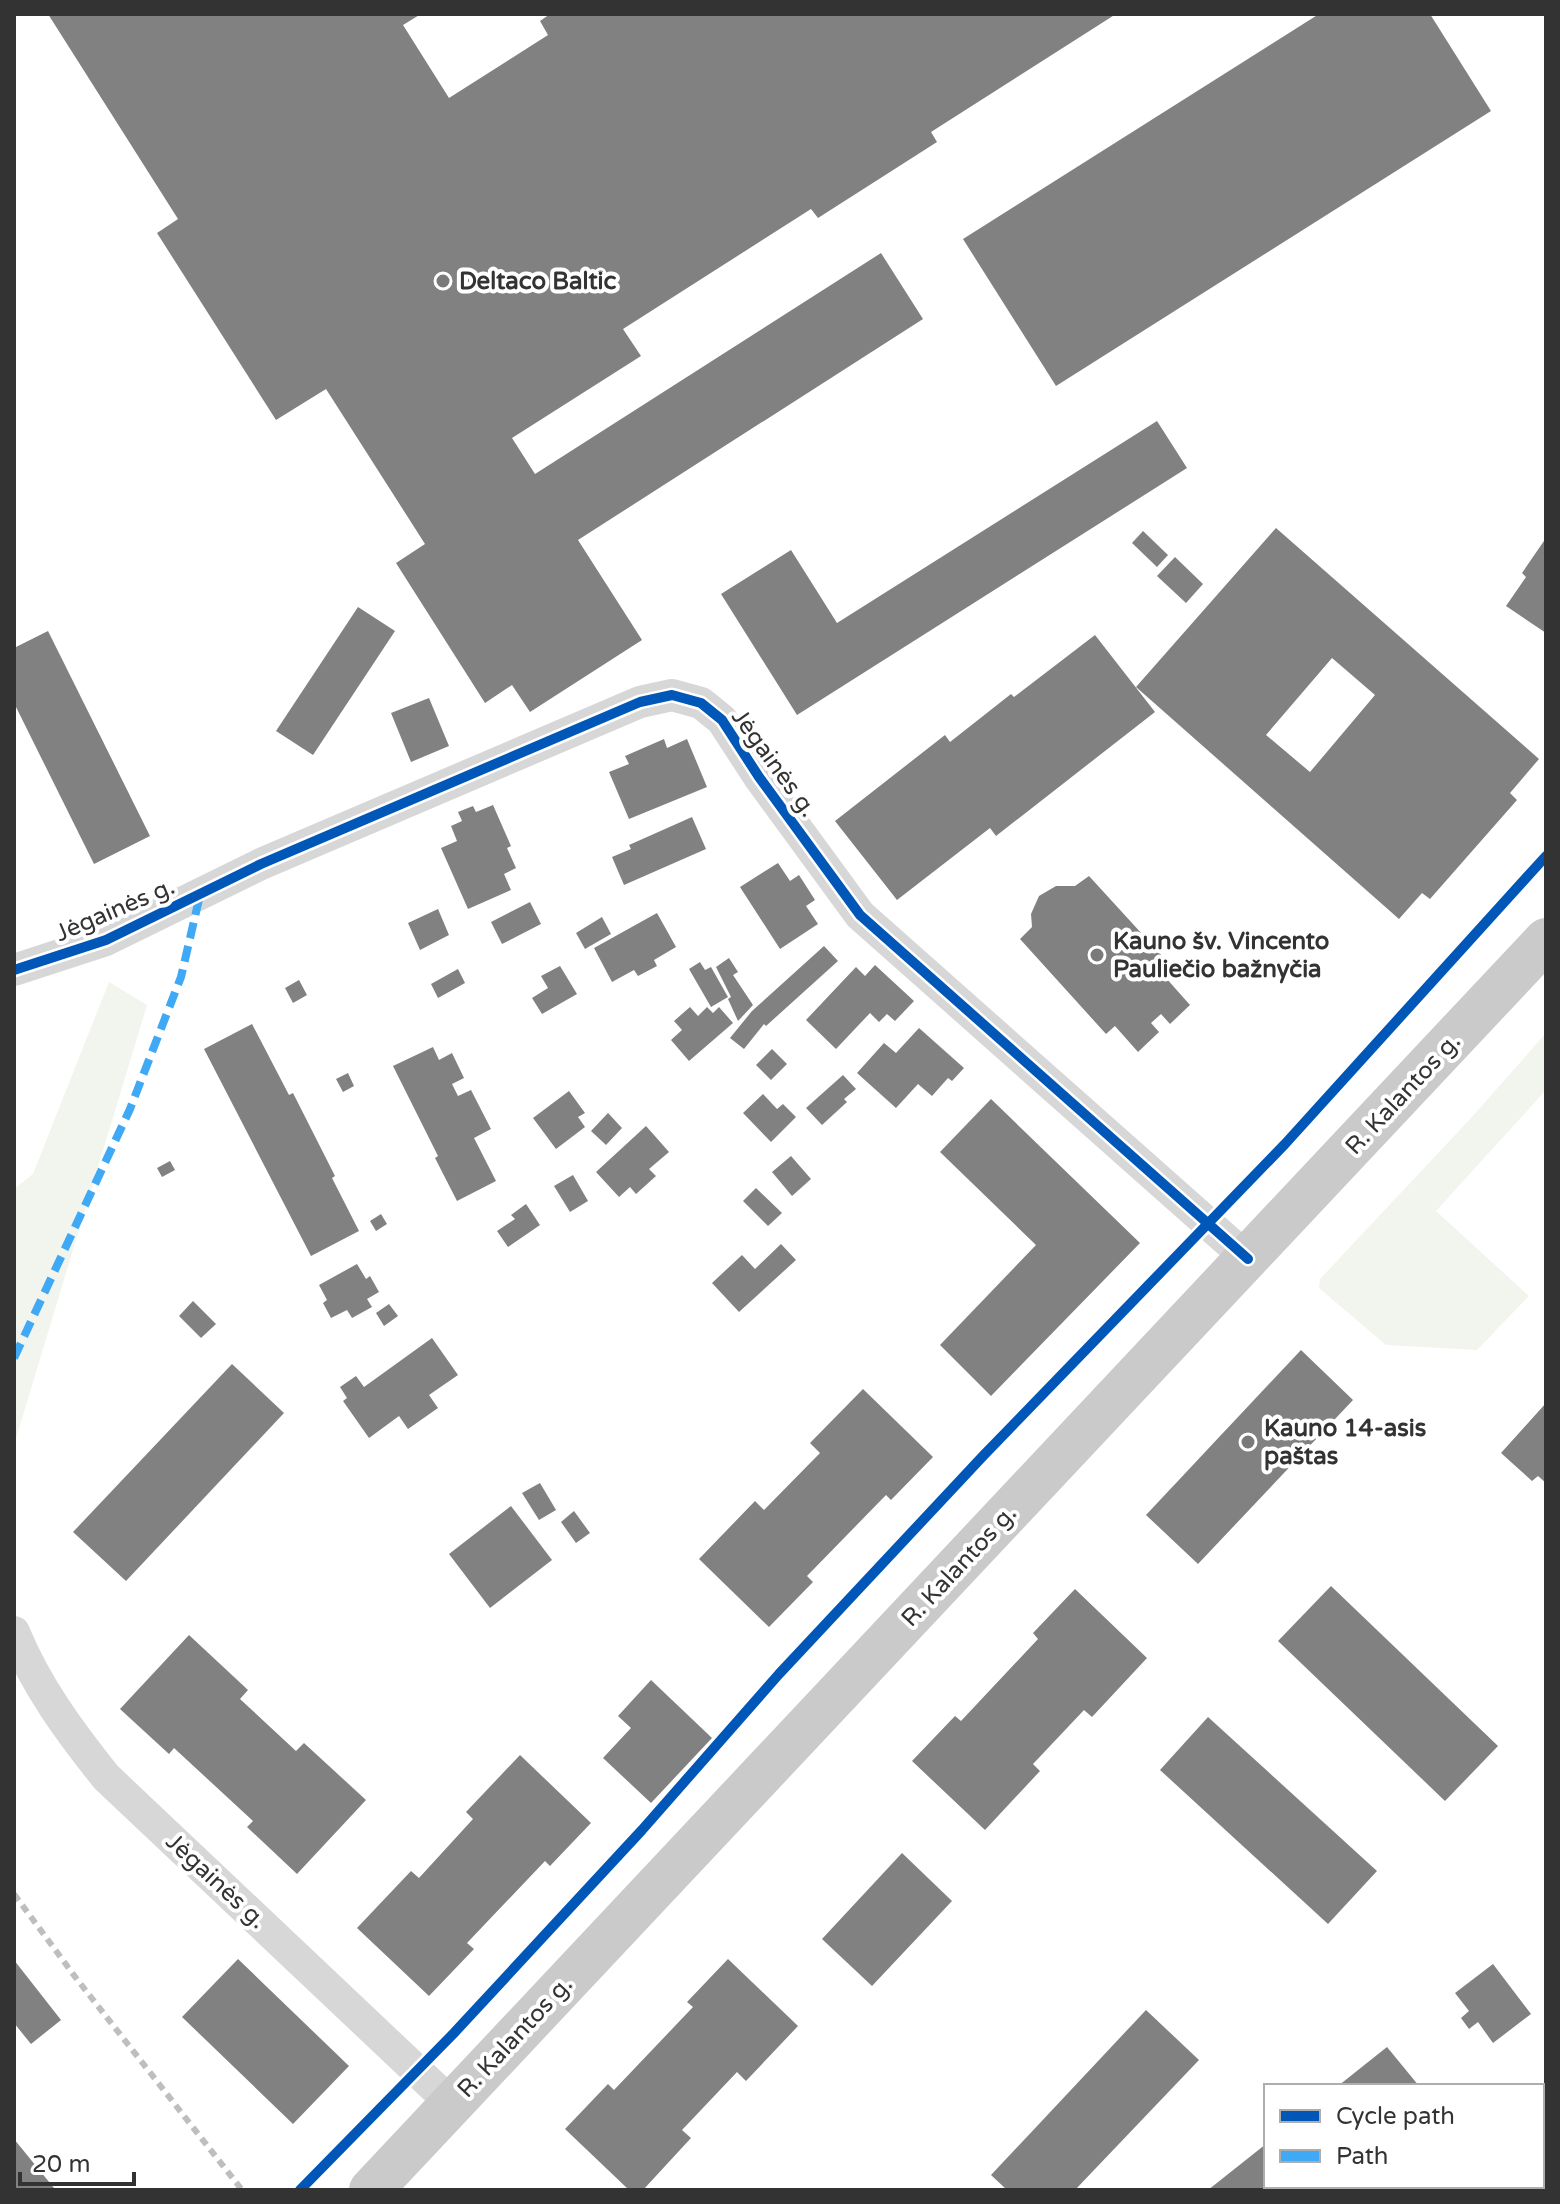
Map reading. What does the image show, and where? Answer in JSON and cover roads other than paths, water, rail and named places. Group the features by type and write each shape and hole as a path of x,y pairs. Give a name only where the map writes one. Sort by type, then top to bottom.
{"main road":[{"name":"R. Kalantos g.","path":"371,2190 1546,940"}],"street":[{"name":"Jėgainės g.","path":"14,970 106,940 273,858 640,702 672,695 701,703 722,720 759,777 860,915 1248,1259"},
{"name":"Jėgainės g.","path":"14,1632 24,1656 64,1723 106,1777 452,2104"}],"railway":[{"path":"14,1894 242,2190"}],"place":[{"name":"Deltaco Baltic","path":"443,281"},
{"name":"Kauno šv. Vincento Pauliečio bažnyčia","path":"1097,955"},
{"name":"Kauno 14-asis paštas","path":"1248,1442"}]}
